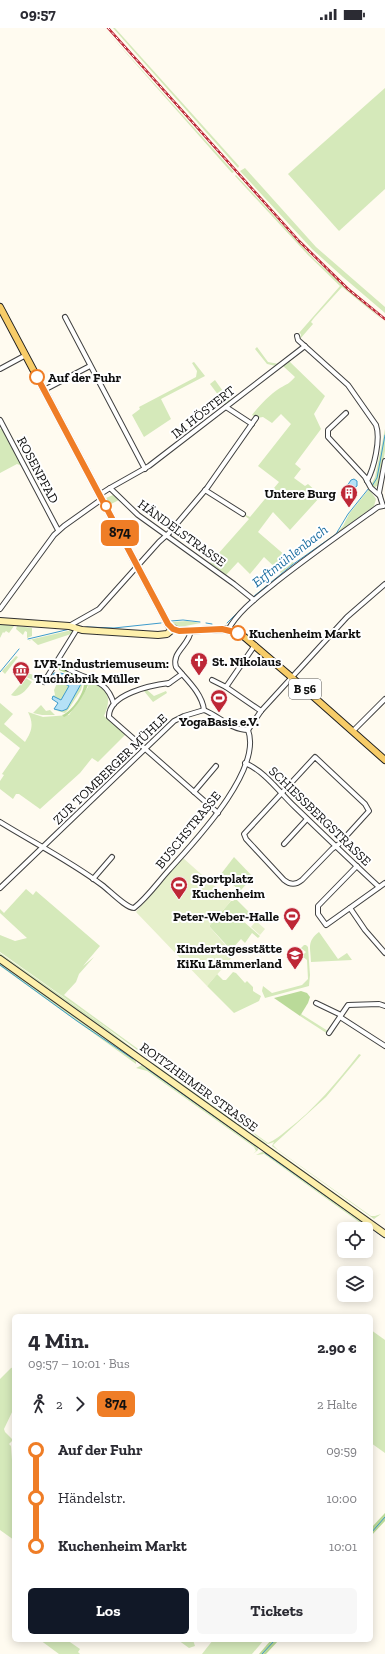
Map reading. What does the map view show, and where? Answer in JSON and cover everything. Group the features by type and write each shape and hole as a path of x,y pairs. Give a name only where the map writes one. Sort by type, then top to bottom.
{"main road":[{"path":"0,307 165,621 173,629"},
{"name":"B 56","path":"173,629 179,631 228,630 239,634 255,645 385,760"}],"street":[{"path":"65,317 145,469"},
{"path":"297,336 298,340 348,385 376,425 378,440 367,481"},
{"name":"IM HÖSTERT","path":"110,488 145,469 305,346"},
{"path":"0,369 26,356"},
{"path":"44,390 90,366"},
{"path":"226,407 252,424"},
{"path":"228,630 252,599 378,507 384,506 380,496 370,487 367,481 328,437 328,430 346,413"},
{"path":"44,682 57,661 73,628 99,609 205,490 256,418"},
{"name":"ROSENPFAD","path":"0,420 58,530"},
{"path":"380,496 385,461"},
{"path":"0,609 44,547 58,530 101,497 110,488"},
{"name":"HÄNDELSTRASSE","path":"110,488 138,515 234,584 252,599"},
{"path":"205,490 243,514"},
{"path":"191,630 189,640 175,659 176,667 194,689 203,705 204,710 235,728 248,730 261,711 347,617 385,584"},
{"path":"0,621 158,635 167,634 173,629"},
{"path":"226,687 255,645"},
{"path":"57,661 69,670 101,683 108,690 114,704"},
{"path":"182,674 168,684 159,684 128,693 114,704 109,713 110,718 218,813"},
{"path":"212,680 226,687 261,711"},
{"path":"353,731 385,699"},
{"name":"ZUR TOMBERGER MÜHLE","path":"0,888 174,721 184,716 204,710"},
{"name":"BUSCHSTRASSE","path":"93,878 133,909 193,844 218,813 233,790 245,763 250,740 248,730"},
{"path":"315,757 365,804 369,811 298,883 291,884 284,880 244,835 281,794 315,757"},
{"name":"SCHIESSBERGSTRASSE","path":"245,763 258,770 281,794 379,887"},
{"path":"194,792 216,766"},
{"path":"284,844 307,819"},
{"path":"0,822 93,878 112,857"},
{"path":"357,866 319,905 318,914 326,925 385,883"},
{"path":"350,908 365,930 385,954"},
{"name":"ROITZHEIMER STRASSE","path":"0,959 385,1234"},
{"path":"316,1003 340,1016 385,1046"},
{"path":"329,1033 349,1005 378,1004 385,1006"}],"green space":[{"path":"104,28 234,172 232,173"},
{"path":"113,28 115,28 239,166 238,168"},
{"path":"385,88 385,189 339,231 288,174"},
{"path":"245,168 316,247 385,307 385,313 312,249 240,171"},
{"path":"236,175 315,260 385,322 342,287 314,318 311,322 313,324 300,339 301,334 299,333 340,286 308,255 235,176"},
{"path":"257,347 268,362 279,364 276,366 267,364 255,349"},
{"path":"289,361 325,396 314,414 321,429 295,464 301,469 294,478 305,486 308,484 318,493 320,497 290,530 273,512 258,532 294,563 281,573 264,557 250,574 238,562 226,575 210,563 249,519 245,516 250,517 279,482 258,466 291,424 281,414 272,423 263,417 257,418 252,415 268,397 289,383 295,377 283,366"},
{"path":"194,362 205,376 161,399 171,419 144,437 132,415 140,409 139,407 196,377 197,371 192,363"},
{"path":"215,380 230,401 225,404 210,384"},
{"path":"3,428 22,466 17,464 0,473 0,429"},
{"path":"385,429 385,451 379,487 376,486 375,488 371,485 375,477"},
{"path":"369,489 376,499 374,506 336,534 343,526 349,514"},
{"path":"113,495 119,500 109,505 106,498"},
{"path":"187,621 201,623 180,627 171,622"},
{"path":"0,624 14,626 9,633 6,631 4,633 3,632 0,638"},
{"path":"17,626 32,628 32,636 27,638 27,632 25,631 23,635 16,629"},
{"path":"72,630 74,631 74,633 38,645 31,639"},
{"path":"16,656 18,657 5,674 2,671"},
{"path":"59,664 68,671 89,681 79,702 71,712 64,717 62,715 70,710 78,700 84,684 83,680 59,670"},
{"path":"59,672 75,677 83,683 81,690 65,713 54,710 62,711 67,709 81,684 76,679 62,673 52,677 69,686 60,701 53,696 55,695 54,690 58,681 51,678 54,673"},
{"path":"27,673 45,678 40,683 26,677"},
{"path":"26,678 32,682 26,690 17,696 11,695"},
{"path":"89,681 96,683 105,690 108,704 104,716 126,734 98,762 92,758 80,773 40,809 19,794 16,794 13,799 0,789 0,781 4,775 2,774 20,748 0,732 0,703 13,714 4,724 25,742 32,724 28,712 43,717 69,715 88,687"},
{"path":"146,689 154,696 166,691 167,693 153,702 144,691"},
{"path":"41,705 46,711 50,710 55,715 33,713"},
{"path":"182,857 231,901 209,926 234,955 207,986 136,912"},
{"path":"234,857 253,877 240,891 221,874"},
{"path":"26,889 33,895 36,891 100,946 83,966 94,957 79,974 76,982 64,995 145,1054 151,1055 158,1053 151,1057 147,1057 0,952 0,935 15,941 27,938 0,913 0,909 4,913"},
{"path":"236,899 251,914 243,921 260,936 258,938 252,933 245,943 241,939 231,950 209,926 231,901"},
{"path":"256,921 265,929 260,935 251,927"},
{"path":"319,932 338,959 347,953 352,960 311,962 311,942"},
{"path":"304,945 308,947 310,975 309,986 265,998 262,991 263,986 272,993 302,985 308,979 307,960 302,956 306,952 301,948"},
{"path":"0,953 97,1021 145,1058 0,957"},
{"path":"0,962 136,1059 136,1064 0,966"},
{"path":"233,972 236,973 245,983 247,981 253,987 253,991 261,996 259,1001 234,1013 207,986 217,974 223,980 226,980"},
{"path":"301,991 307,993 310,997 300,1016 274,998"},
{"path":"301,1014 328,1031 331,1036 300,1016"},
{"path":"359,1054 361,1055 326,1097 273,1145 371,1216 381,1214 374,1219 272,1146 274,1142 268,1144 153,1061 157,1056 156,1059 163,1068 268,1143 297,1123 307,1114 334,1085"},
{"path":"153,1063 267,1145 263,1144 152,1065"},
{"path":"142,1065 146,1066 258,1147 258,1150 253,1154 256,1151 254,1147 147,1071 136,1068"},
{"path":"272,1148 371,1219 369,1219"},
{"path":"264,1151 365,1222 359,1222 264,1154 256,1155"},
{"path":"373,1331 385,1340 385,1453 373,1444"},
{"path":"11,1368 12,1412 4,1429 12,1439 9,1444 11,1446 12,1460 12,1539 0,1530 0,1379"},
{"path":"385,1513 385,1521 373,1534 373,1526"},
{"path":"43,1642 70,1642 80,1649 78,1652 80,1654 59,1654"},
{"path":"181,1642 194,1642 195,1646 189,1648"},
{"path":"211,1642 262,1642 252,1654 202,1654"},
{"path":"269,1642 277,1642 266,1654 259,1654"}],"water":[{"path":"354,479 357,481 357,486 350,490 347,486 351,480"},
{"path":"54,673 61,673 69,676 76,679 81,684 67,709 62,711 54,709 58,703 52,699 53,696 61,700 69,686 53,678 52,676"}],"waterway":[{"name":"Erftmühlenbach","path":"372,486 377,478 385,435"},
{"name":"Erftmühlenbach","path":"253,597 292,565 336,534 348,514 369,488"},
{"name":"Erftmühlenbach","path":"227,623 251,599"},
{"name":"Erftmühlenbach","path":"171,621 183,620 200,622"},
{"name":"Erftmühlenbach","path":"87,627 114,628 161,623"},
{"name":"Erftmühlenbach","path":"206,623 212,624"},
{"name":"Erftmühlenbach","path":"28,639 70,629"},
{"name":"Erftmühlenbach","path":"0,672 19,649"},
{"path":"0,965 77,1021 133,1059"},
{"path":"146,1068 256,1146"},
{"path":"265,1153 363,1222"},
{"path":"375,1231 385,1238"},
{"path":"373,1531 385,1517"},
{"path":"262,1654 273,1642"}],"railway":[{"path":"108,28 299,241 348,289 385,319"}],"bus line":[{"name":"874","path":"37,377 169,626 174,630 179,631 222,629 231,630 238,633"}],"place":[{"name":"Auf der Fuhr","path":"37,377"},
{"name":"Untere Burg","path":"349,508"},
{"name":"Kuchenheim Markt","path":"238,633"},
{"name":"St. Nikolaus","path":"199,676"},
{"name":"LVR-Industriemuseum: Tuchfabrik Müller","path":"21,685"},
{"name":"YogaBasis e.V.","path":"219,713"},
{"name":"Sportplatz Kuchenheim","path":"179,900"},
{"name":"Peter-Weber-Halle","path":"292,931"},
{"name":"Kindertagesstätte KiKu Lämmerland","path":"295,970"}]}
